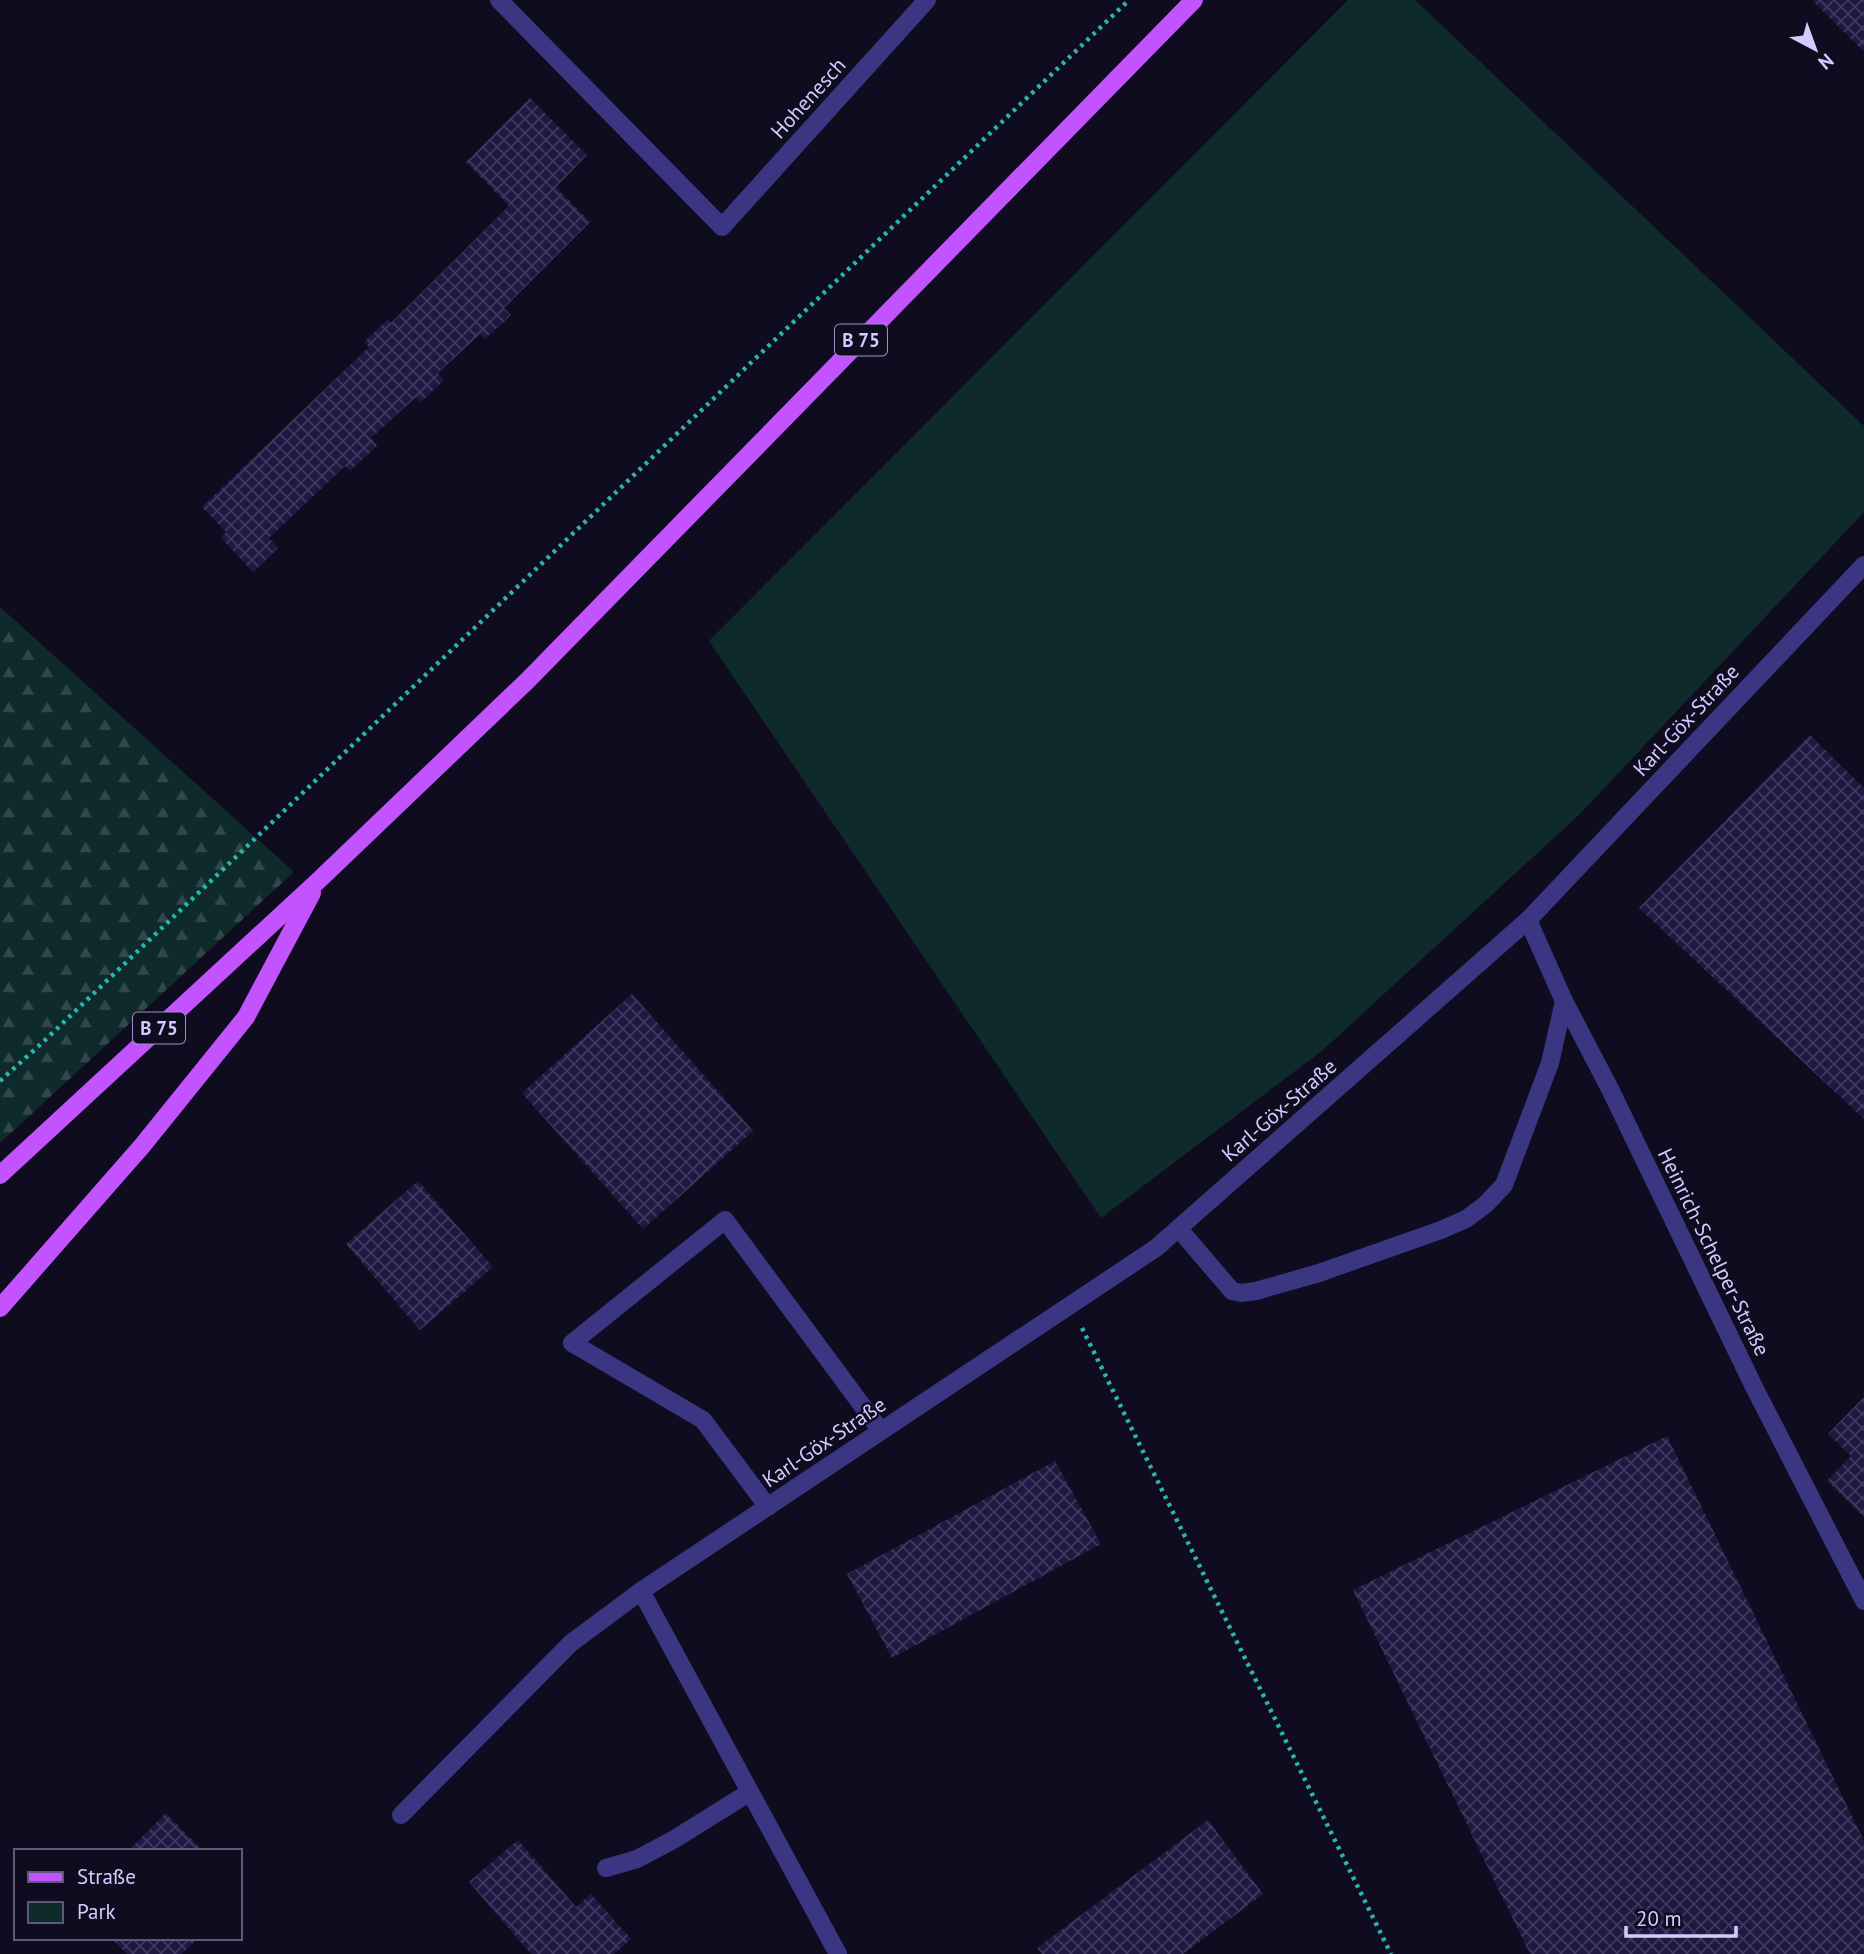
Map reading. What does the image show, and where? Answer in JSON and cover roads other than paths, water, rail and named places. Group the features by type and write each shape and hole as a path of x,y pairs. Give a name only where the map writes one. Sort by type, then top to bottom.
{"main road":[{"name":"B 75","path":"0,1175 318,881 528,680 1194,0"},
{"path":"0,1308 142,1146 246,1017 318,881"}],"street":[{"name":"Hohenesch","path":"499,0 722,227 927,0"},
{"name":"Karl-Göx-Straße","path":"401,1815 571,1643 641,1591 1156,1248 1179,1229 1528,920 1864,565"},
{"name":"Heinrich-Schelper-Straße","path":"1528,920 1564,1001 1610,1089 1755,1389 1864,1601"},
{"path":"1179,1229 1232,1291 1241,1293 1319,1273 1466,1219 1485,1205 1504,1185 1550,1063 1564,1001"},
{"path":"768,1507 703,1420 572,1343 725,1220 881,1431"},
{"path":"641,1591 838,1954"},
{"path":"606,1868 637,1858 673,1840 750,1792"}]}
